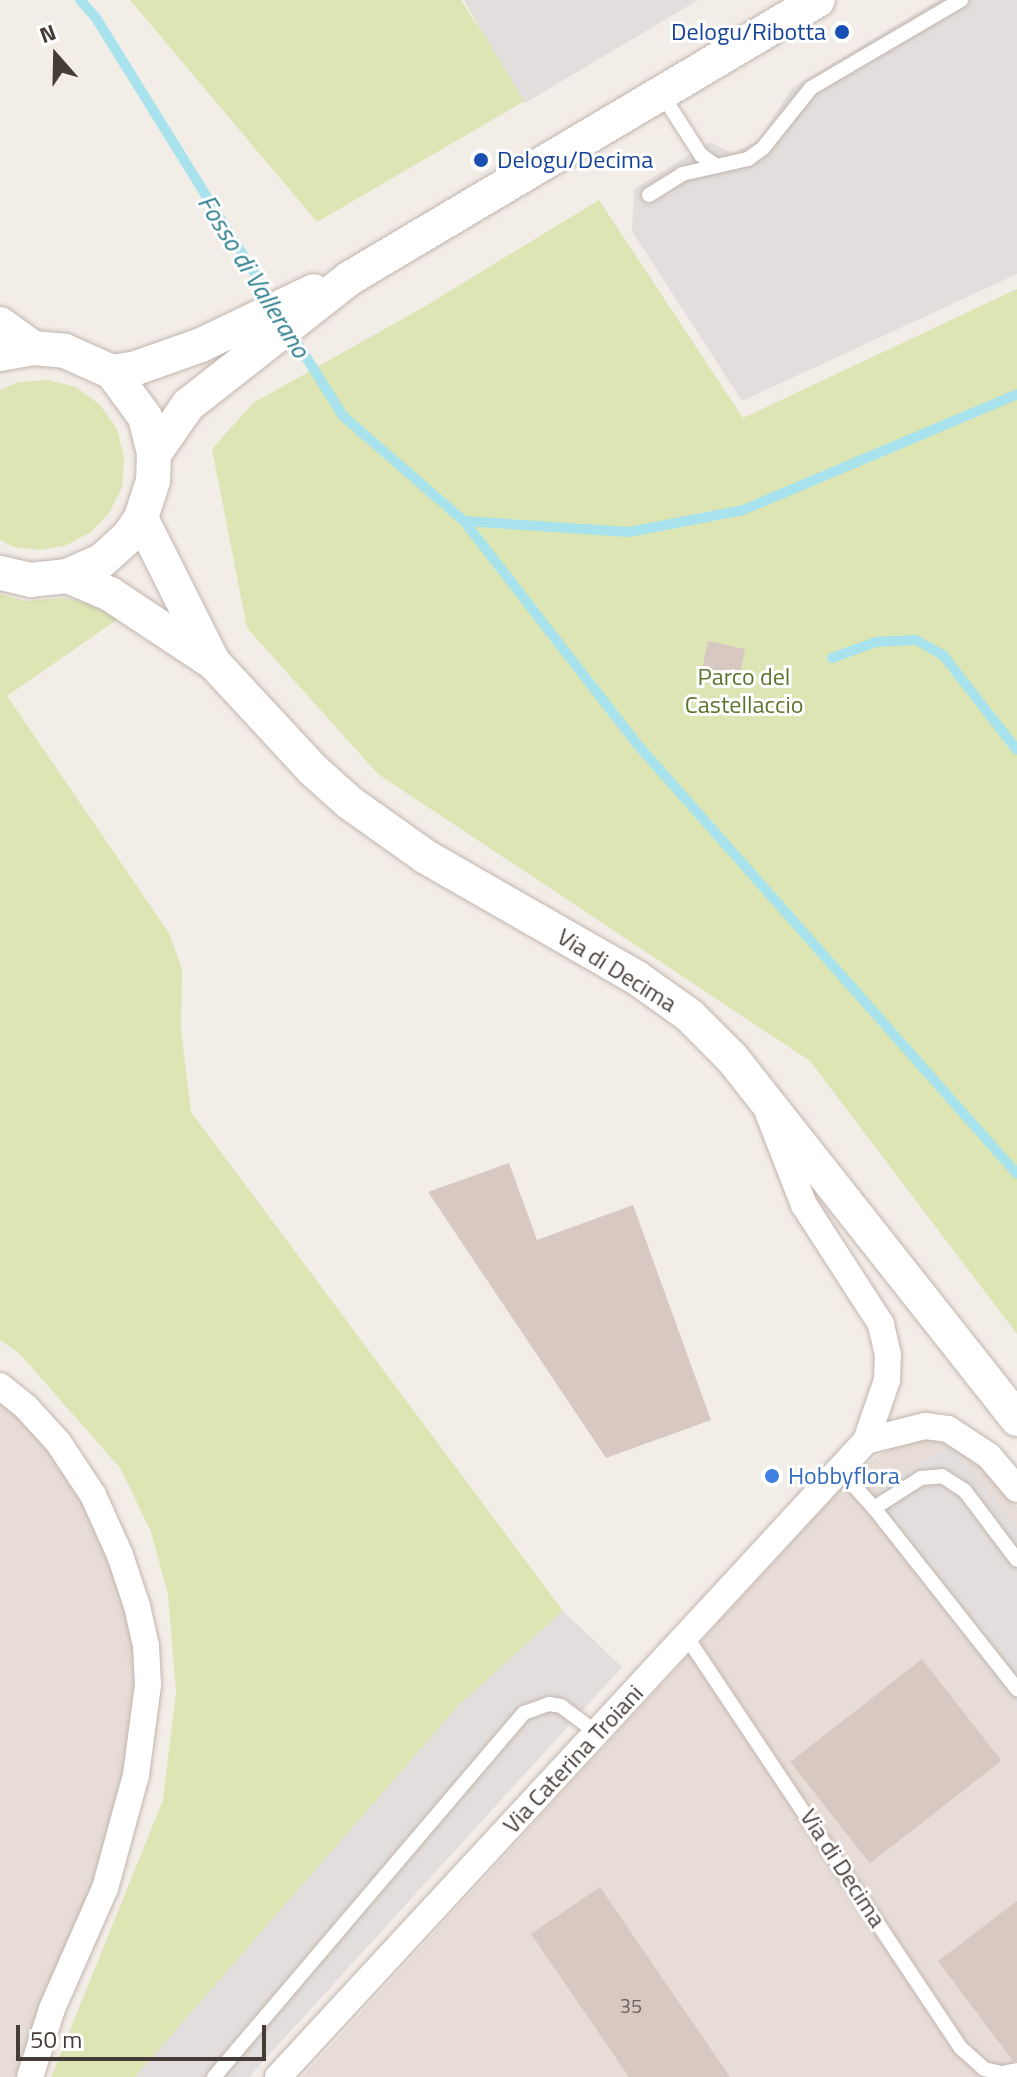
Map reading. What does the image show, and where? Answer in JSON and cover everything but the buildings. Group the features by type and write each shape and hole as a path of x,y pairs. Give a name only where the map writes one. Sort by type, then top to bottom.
{"street":[{"path":"154,454 173,424 202,393 362,270 818,0"},
{"path":"0,354 33,348 65,351 124,370 201,345 281,304 362,270"},
{"path":"0,324 33,348"},
{"path":"0,573 31,580 68,576 101,561 128,537 141,518 153,481 154,454 145,417 124,370"},
{"name":"Via di Decima","path":"141,518 214,663"},
{"name":"Via di Decima","path":"68,576 110,594 214,663 292,748 350,803 426,857 653,988 717,1041 1017,1419"},
{"name":"Via Caterina Troiani","path":"278,2077 866,1441 887,1380 888,1355 881,1324 804,1205 762,1096"},
{"path":"0,1386 26,1407 58,1442 93,1495 120,1555 137,1606 146,1646 148,1685 142,1744 118,1847 105,1888 52,2009 30,2077"},
{"path":"866,1441 925,1426 948,1429 966,1437 989,1456 1017,1489"}],"lane":[{"path":"649,195 682,174 748,159 763,148 811,88 961,0"},
{"path":"661,93 701,155 717,166"},
{"path":"840,1470 874,1508 1017,1689"},
{"path":"874,1508 921,1478 942,1476 965,1491 1017,1560"},
{"name":"Via di Decima","path":"686,1636 961,2048 984,2069 1002,2073 1017,2070"},
{"path":"214,2077 524,1713 549,1704 561,1706 597,1733"}],"shaded area":[{"path":"464,0 698,0 525,103"},
{"path":"938,0 1017,0 1017,274 742,401 632,231 634,189 710,142 732,153 759,140 792,88"},
{"path":"0,1386 26,1407 130,1582 142,1744 30,2077 0,2077"},
{"path":"923,1436 962,1445 1017,1507 1017,2077 302,2077 858,1470 896,1444"},
{"path":"951,1445 1017,1528 1017,1709 859,1501"},
{"path":"563,1611 622,1667 249,2077 135,2077 460,1704"}],"green space":[{"path":"130,0 461,0 485,38 464,0 698,0 317,222"},
{"name":"Parco del Castellaccio","path":"599,200 743,418 1017,289 1017,1334 810,1061 378,774 247,628 212,449 253,403 422,308"},
{"path":"48,380 76,387 100,405 117,429 124,458 122,487 109,513 91,532 67,545 41,550 14,547 0,540 0,390 18,382"},
{"path":"0,594 25,601 64,598 88,603 118,619 7,696 169,933 182,969 181,1031 191,1112 563,1611 460,1704 135,2077 51,2077 163,1800 176,1692 168,1594 151,1532 121,1469 19,1353 0,1340"}],"waterway":[{"name":"Fosso di Vallerano","path":"80,0 96,18 274,305"},
{"path":"291,333 343,416 464,521 636,743 1017,1174"},
{"path":"464,521 629,532 743,510 1017,394"},
{"path":"832,658 876,642 916,640 943,655 1017,750"}],"place":[{"name":"Delogu/Ribotta","path":"842,32"},
{"name":"Delogu/Decima","path":"481,160"},
{"name":"Hobbyflora","path":"772,1476"}]}
